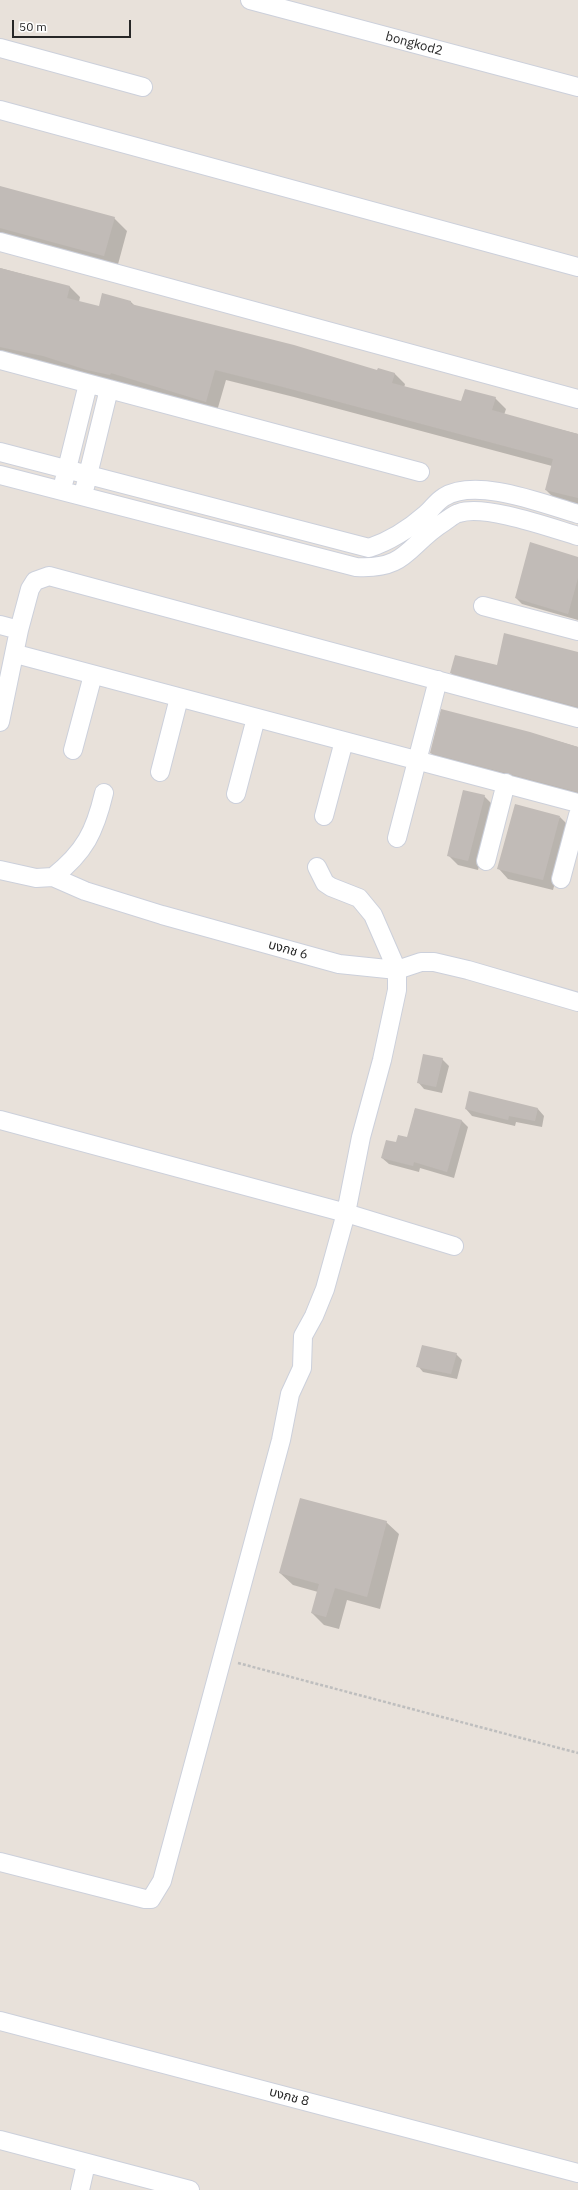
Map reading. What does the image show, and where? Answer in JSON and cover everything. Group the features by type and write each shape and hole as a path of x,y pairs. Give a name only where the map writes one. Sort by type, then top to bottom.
{"street":[{"name":"bongkod2","path":"250,0 578,87"},
{"path":"0,48 143,87"},
{"path":"0,110 578,267"},
{"path":"0,242 578,399"},
{"path":"0,360 420,472"},
{"path":"61,492 88,384"},
{"path":"82,498 110,389"},
{"path":"0,452 369,548 388,542 431,521 459,513 476,511 500,514 578,536"},
{"path":"0,475 82,498 356,568 373,568 392,564 412,550 431,521 444,497 462,490 479,489 500,492 578,514"},
{"path":"0,722 5,680 16,654 19,630 30,589 35,581 49,576 578,718"},
{"path":"483,606 578,631"},
{"path":"0,625 19,630"},
{"path":"16,654 578,802"},
{"path":"73,750 93,675"},
{"path":"397,838 438,680"},
{"path":"160,772 179,698"},
{"path":"236,794 256,718"},
{"path":"324,816 344,741"},
{"path":"486,861 506,783"},
{"path":"53,876 76,857 87,840 97,821 104,793"},
{"path":"561,879 578,815"},
{"path":"0,1862 129,1896 151,1899 162,1881 281,1440 290,1394 302,1368 304,1336 325,1288 346,1214 361,1137 393,1012 397,990 397,970 380,928 366,905 359,898 331,887 325,882 317,867"},
{"name":"บงกช 6","path":"0,870 36,878 53,876 85,891 339,964 397,970 421,962 434,962 468,970 578,1002"},
{"path":"0,1120 346,1214 454,1246"},
{"name":"บงกช 8","path":"0,2021 578,2173"},
{"path":"0,2140 86,2164 190,2190"},
{"path":"80,2190 86,2164"}],"path":[{"path":"221,1659 578,1753"}],"building":[{"path":"0,186 115,217 104,256 0,228"},
{"path":"0,268 70,286 67,298 99,306 102,293 131,301 131,304 294,345 377,370 378,368 395,373 392,383 461,401 465,389 496,397 492,410 578,434 578,498 545,490 553,459 283,387 215,370 206,402 111,373 110,375 87,370 43,356 0,347"},
{"path":"530,542 578,557 578,578 568,614 515,598"},
{"path":"504,633 578,652 578,707 450,673 455,655 497,665"},
{"path":"441,709 530,732 578,747 578,792 430,753"},
{"path":"463,790 485,795 468,861 447,856"},
{"path":"515,804 560,816 543,880 497,869"},
{"path":"423,1054 443,1058 436,1087 417,1083"},
{"path":"469,1091 538,1108 535,1121 509,1116 508,1120 465,1109"},
{"path":"415,1108 462,1120 447,1172 414,1162 413,1166 381,1158 386,1140 396,1142 398,1135 407,1137"},
{"path":"422,1345 457,1353 451,1374 416,1367"},
{"path":"300,1498 387,1521 367,1597 335,1588 326,1617 311,1613 319,1584 279,1573"}]}
